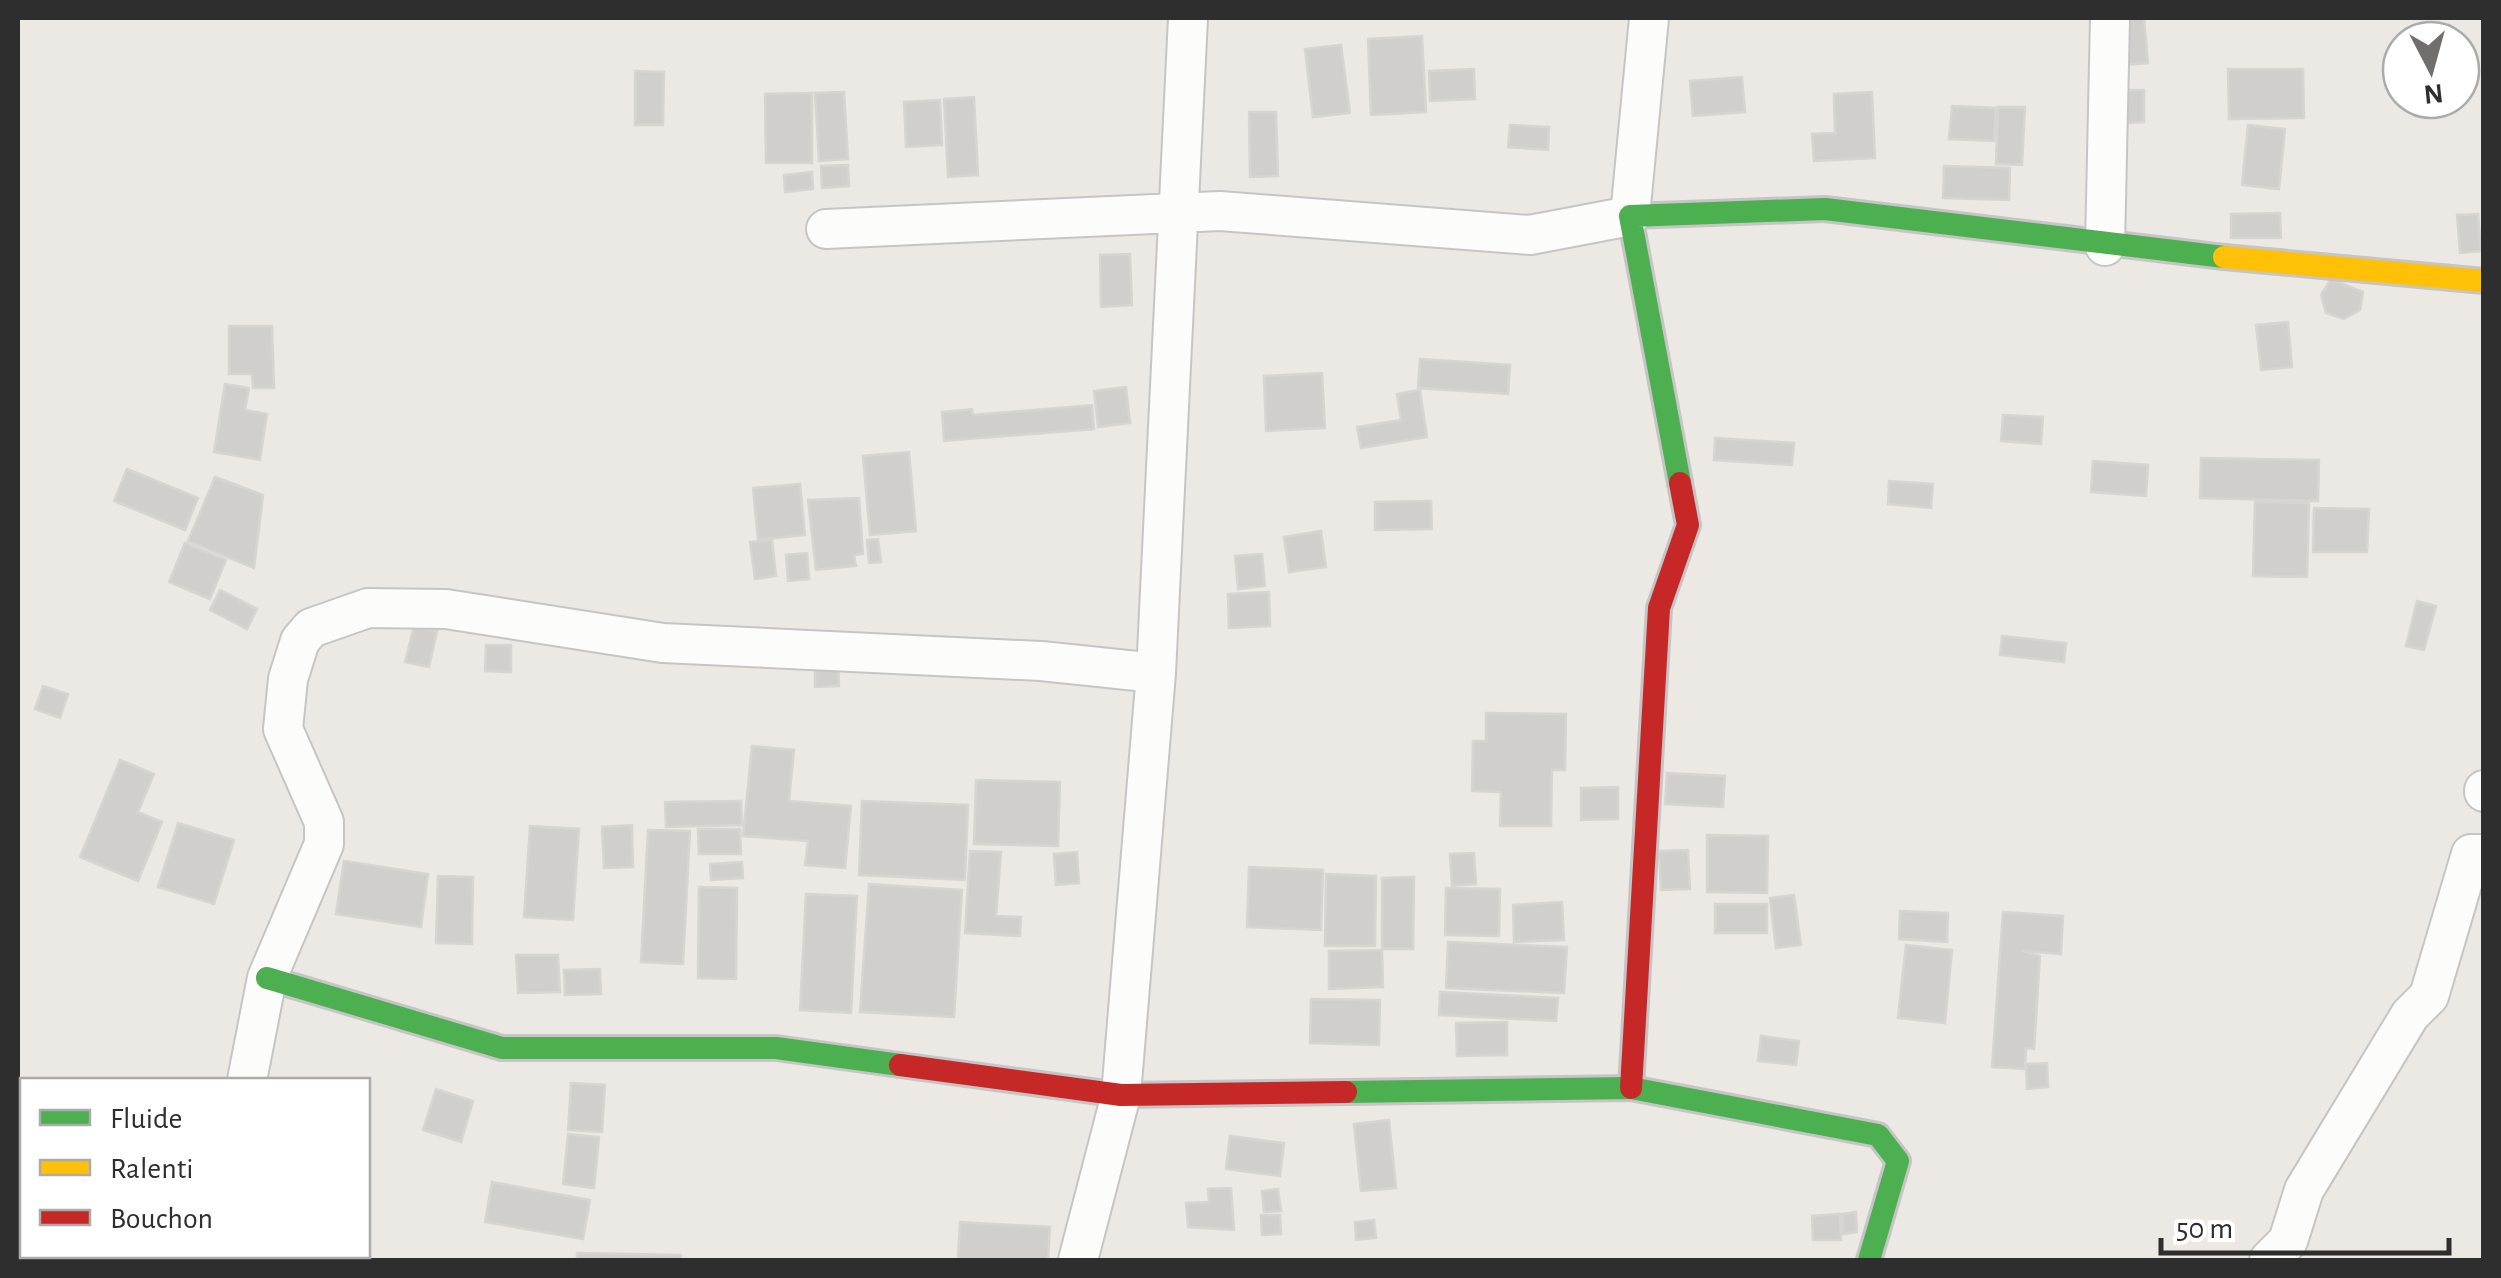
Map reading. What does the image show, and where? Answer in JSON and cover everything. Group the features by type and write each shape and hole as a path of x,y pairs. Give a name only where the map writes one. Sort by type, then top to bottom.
{"street":[{"path":"1078,1260 1122,1095 1156,673 1188,18"},
{"path":"1631,1088 1660,608 1688,525 1630,216 1649,18"},
{"path":"2105,246 2110,18"},
{"path":"826,229 1239,212 1530,235 1630,216 1825,209 2105,246 2484,281"},
{"path":"247,1078 268,978 324,844 324,822 284,729 288,679 300,640 311,628 368,608 446,609 663,644 1041,661 1156,673"},
{"path":"2269,1260 2288,1242 2304,1190 2410,1016 2430,996 2471,854 2484,854"},
{"path":"268,978 502,1048 776,1048 1122,1095 1631,1088 1878,1135 1898,1161 1869,1260"}],"building":[{"path":"2119,18 2144,18 2148,63 2123,65"},
{"path":"1422,36 1426,112 1371,115 1368,39"},
{"path":"1341,45 1350,113 1313,117 1305,49"},
{"path":"1474,69 1475,99 1430,101 1429,71"},
{"path":"2228,69 2303,69 2304,118 2229,119"},
{"path":"635,71 664,72 663,125 635,125"},
{"path":"1742,77 1745,112 1693,116 1690,81"},
{"path":"2124,90 2144,90 2144,122 2124,123"},
{"path":"844,92 848,159 819,161 815,93"},
{"path":"1872,92 1875,158 1814,161 1812,134 1835,133 1834,94"},
{"path":"812,93 812,163 766,163 765,94"},
{"path":"974,97 978,175 948,177 944,99"},
{"path":"940,100 942,145 906,147 904,102"},
{"path":"1952,106 1996,108 1994,141 1949,139"},
{"path":"1998,107 2025,107 2022,165 1996,164"},
{"path":"1249,112 1276,112 1278,176 1250,177"},
{"path":"1510,125 1549,127 1548,150 1508,147"},
{"path":"2248,125 2285,129 2279,189 2242,185"},
{"path":"848,165 849,186 822,188 821,166"},
{"path":"1944,166 2010,168 2009,200 1943,198"},
{"path":"812,172 813,189 785,192 784,175"},
{"path":"2280,213 2281,238 2231,238 2231,214"},
{"path":"2478,214 2481,251 2460,253 2457,215"},
{"path":"1130,254 1132,305 1101,307 1100,255"},
{"path":"2331,279 2363,292 2360,310 2344,319 2326,313 2321,295"},
{"path":"2288,322 2292,367 2261,370 2256,325"},
{"path":"229,326 272,326 274,388 253,388 252,374 229,374"},
{"path":"1420,359 1510,365 1508,394 1418,388"},
{"path":"1322,373 1325,428 1266,431 1264,376"},
{"path":"225,384 249,388 245,410 267,414 260,460 214,452"},
{"path":"1126,387 1130,423 1098,427 1094,391"},
{"path":"1420,390 1427,437 1361,448 1357,427 1401,420 1397,394"},
{"path":"1092,405 1094,429 944,441 942,412 972,409 973,415"},
{"path":"2003,415 2043,417 2041,444 2001,441"},
{"path":"1715,438 1794,443 1792,465 1714,460"},
{"path":"909,452 916,531 870,535 863,456"},
{"path":"2201,458 2319,460 2318,501 2200,498"},
{"path":"2093,461 2148,465 2146,496 2091,492"},
{"path":"127,469 198,498 185,530 114,501"},
{"path":"215,477 263,495 254,568 188,541"},
{"path":"1889,481 1933,484 1931,508 1888,504"},
{"path":"800,484 805,535 758,540 753,488"},
{"path":"859,498 863,554 854,555 856,566 816,570 808,500"},
{"path":"1431,501 1432,529 1375,530 1375,502"},
{"path":"2255,502 2309,503 2307,577 2253,576"},
{"path":"2314,508 2369,509 2367,552 2313,552"},
{"path":"1321,531 1326,567 1289,572 1284,537"},
{"path":"878,539 881,562 869,563 867,540"},
{"path":"772,540 776,576 755,579 750,542"},
{"path":"185,543 226,560 210,599 169,582"},
{"path":"807,553 809,579 788,581 786,555"},
{"path":"1262,554 1265,586 1238,589 1235,556"},
{"path":"220,590 257,609 247,629 210,610"},
{"path":"1269,592 1270,626 1229,628 1228,594"},
{"path":"2417,601 2436,606 2424,650 2406,646"},
{"path":"414,626 437,631 429,667 405,662"},
{"path":"2002,636 2066,643 2064,662 2000,655"},
{"path":"486,645 511,645 511,672 485,671"},
{"path":"838,658 839,686 815,687 815,659"},
{"path":"43,686 68,694 60,718 35,709"},
{"path":"1486,713 1566,714 1565,770 1552,770 1551,826 1500,826 1501,792 1472,791 1473,741 1486,741"},
{"path":"752,746 794,750 789,801 851,806 845,868 805,865 808,841 743,836"},
{"path":"120,760 154,774 138,812 162,822 138,881 80,857"},
{"path":"1667,773 1725,776 1723,807 1665,804"},
{"path":"976,780 1060,782 1058,846 974,844"},
{"path":"1618,787 1618,819 1581,820 1581,788"},
{"path":"741,801 742,825 666,827 665,802"},
{"path":"862,801 968,805 965,880 859,875"},
{"path":"178,823 234,840 214,904 158,887"},
{"path":"632,825 633,867 604,868 602,827"},
{"path":"530,826 579,829 573,920 524,917"},
{"path":"698,829 740,829 741,854 699,854"},
{"path":"648,830 690,831 683,964 641,962"},
{"path":"1707,835 1768,836 1767,893 1707,892"},
{"path":"1688,850 1690,889 1661,890 1659,851"},
{"path":"970,851 1001,852 996,916 1021,917 1020,936 965,933"},
{"path":"1077,852 1079,883 1056,885 1054,854"},
{"path":"1474,853 1476,884 1452,886 1450,854"},
{"path":"344,861 428,874 421,927 336,914"},
{"path":"742,862 743,878 711,880 710,864"},
{"path":"1249,867 1323,870 1321,930 1247,927"},
{"path":"1326,874 1376,876 1375,946 1325,946"},
{"path":"438,876 473,877 472,944 436,943"},
{"path":"1414,877 1413,949 1382,949 1382,878"},
{"path":"869,884 962,890 954,1017 860,1012"},
{"path":"699,887 737,888 736,979 698,978"},
{"path":"1446,888 1500,889 1499,936 1445,935"},
{"path":"806,894 857,896 851,1013 800,1010"},
{"path":"1794,895 1801,945 1776,948 1770,898"},
{"path":"1562,902 1564,940 1514,942 1513,905"},
{"path":"1715,904 1767,904 1767,933 1715,933"},
{"path":"1900,911 1948,913 1947,942 1899,939"},
{"path":"2003,912 2063,916 2061,954 2022,951 2040,956 2034,1049 2026,1048 2025,1069 1992,1067"},
{"path":"1448,942 1567,947 1564,993 1446,988"},
{"path":"1906,945 1952,950 1945,1023 1898,1018"},
{"path":"1382,950 1383,987 1329,989 1329,951"},
{"path":"516,955 558,955 560,992 518,993"},
{"path":"600,969 601,994 565,995 564,970"},
{"path":"1440,992 1558,998 1556,1021 1439,1015"},
{"path":"1311,999 1380,1000 1379,1045 1310,1043"},
{"path":"1507,1022 1507,1055 1457,1056 1456,1023"},
{"path":"1761,1036 1799,1041 1796,1065 1758,1061"},
{"path":"2047,1063 2048,1087 2027,1089 2026,1064"},
{"path":"18,1082 20,1164 18,1163"},
{"path":"571,1083 605,1085 602,1132 568,1130"},
{"path":"436,1089 473,1101 461,1142 423,1130"},
{"path":"1389,1120 1396,1188 1361,1191 1354,1124"},
{"path":"568,1134 599,1137 594,1188 563,1184"},
{"path":"1230,1136 1284,1143 1280,1176 1226,1169"},
{"path":"492,1182 590,1200 583,1239 485,1222"},
{"path":"1231,1188 1234,1230 1188,1227 1186,1203 1209,1202 1208,1189"},
{"path":"1278,1189 1281,1211 1264,1212 1262,1191"},
{"path":"1856,1212 1857,1232 1843,1234 1842,1214"},
{"path":"1840,1214 1841,1240 1813,1240 1812,1216"},
{"path":"1261,1215 1280,1215 1281,1234 1262,1235"},
{"path":"1374,1220 1376,1238 1356,1240 1355,1222"},
{"path":"960,1222 1050,1227 1048,1260 958,1260"},
{"path":"577,1253 681,1255 681,1260 577,1260"}],"traffic: fast":[{"path":"1680,483 1630,216 1825,209 2224,257"},
{"path":"267,978 502,1048 776,1048 900,1065"},
{"path":"1346,1092 1631,1088 1878,1135 1898,1161 1869,1260"}],"traffic: slow":[{"path":"2224,257 2484,281"}],"traffic: jam":[{"path":"1631,1088 1659,608 1688,525 1680,483"},
{"path":"900,1065 1121,1095 1346,1092"}]}
